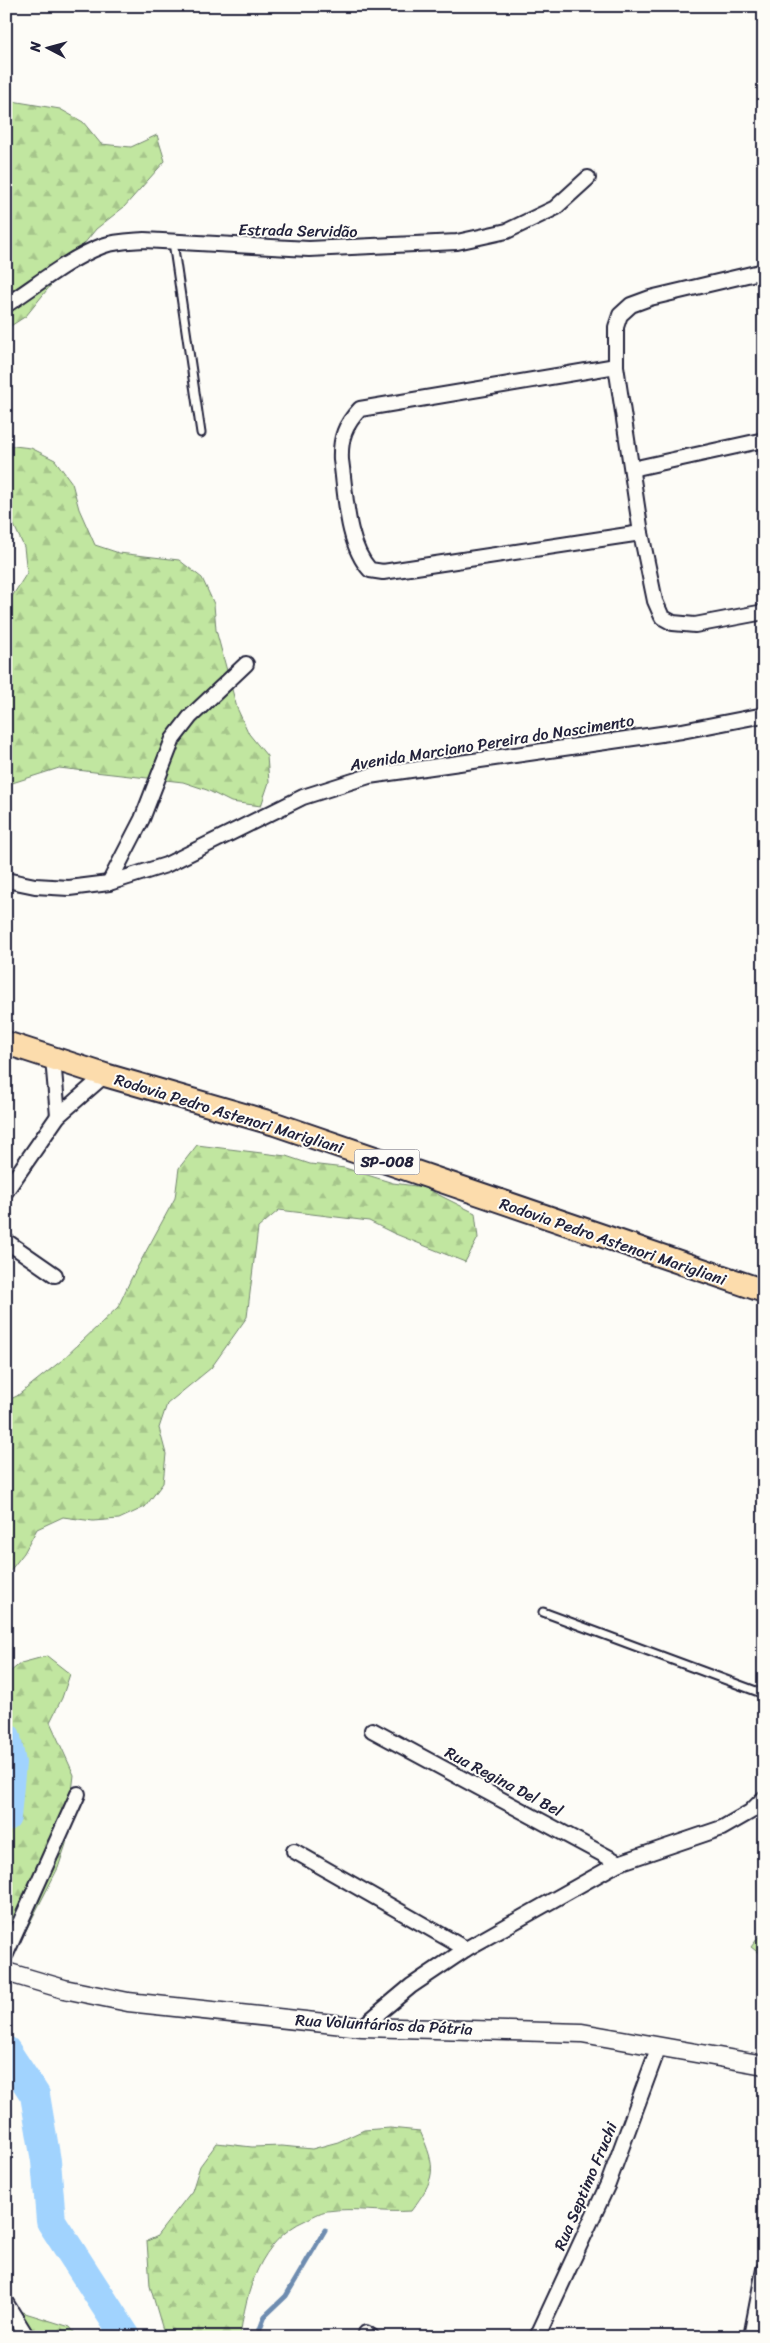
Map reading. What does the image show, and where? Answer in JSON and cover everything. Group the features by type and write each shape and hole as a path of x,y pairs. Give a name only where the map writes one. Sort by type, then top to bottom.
{"main road":[{"name":"Rodovia Pedro Astenori Marigliani","path":"6,1043 105,1075 275,1124 764,1291"}],"street":[{"name":"Estrada Servidão","path":"6,305 78,259 102,246 118,242 144,240 309,249 457,242 507,231 555,208 588,178"},
{"path":"764,271 650,298 631,305 620,315 616,327 616,366 641,533 655,601 662,617 673,623 695,625 764,612"},
{"path":"616,366 360,409 350,420 343,432 340,446 341,460 354,546 360,559 370,570 383,572 641,533"},
{"path":"632,469 764,440"},
{"path":"109,883 142,818 173,739 190,717 246,664"},
{"name":"Avenida Marciano Pereira do Nascimento","path":"6,880 34,886 69,888 109,883 166,864 303,797 369,776 682,731 764,715"},
{"path":"53,1059 58,1116"},
{"path":"6,1191 58,1116 105,1075"},
{"path":"6,1241 55,1275"},
{"name":"Rua Regina Del Bel","path":"372,1730 619,1863"},
{"path":"6,1954 78,1794"},
{"path":"362,2026 411,1986 466,1949 619,1863 722,1828 750,1812 764,1798"},
{"path":"294,1851 466,1949"},
{"name":"Rua Voluntários da Pátria","path":"6,1972 64,1990 128,2002 362,2026 582,2033 764,2065"},
{"name":"Rua Septimo Fruchi","path":"537,2337 608,2184 660,2046"},
{"path":"751,2337 764,2269"},
{"path":"6,2303 27,2337"}],"lane":[{"path":"173,242 201,433"},
{"path":"543,1612 764,1694"}],"green space":[{"path":"6,100 60,109 83,122 101,144 131,147 157,135 165,161 124,207 96,229 26,316 6,329"},
{"path":"6,445 31,448 55,460 72,483 79,509 95,545 119,553 179,560 202,578 214,604 216,630 237,708 249,734 267,756 269,782 261,806 231,802 207,790 183,782 59,768 6,785 6,606 27,573 24,547 12,521 6,520"},
{"path":"197,1145 286,1156 310,1164 345,1168 393,1183 423,1187 475,1213 478,1238 465,1262 393,1233 369,1221 279,1210 258,1228 247,1317 211,1368 167,1404 159,1428 166,1454 163,1483 145,1507 119,1519 93,1521 63,1517 37,1529 24,1553 6,1576 6,1401 17,1396 61,1361 118,1307 175,1198 179,1168"},
{"path":"47,1656 70,1674 62,1698 50,1722 74,1775 66,1844 58,1868 19,1944 6,1948 6,1675 21,1663"},
{"path":"764,1930 764,1957 751,1947"},
{"path":"390,2128 420,2131 429,2155 431,2173 429,2181 411,2211 338,2210 313,2216 290,2229 277,2240 266,2254 251,2285 240,2337 165,2337 150,2286 147,2241 156,2237 192,2191 200,2166 217,2143 252,2147 282,2146 312,2149 338,2142 364,2130"},
{"path":"6,2300 22,2312 70,2327 78,2337 6,2337"}],"waterway":[{"path":"6,1737 11,1763 6,1817"},
{"path":"6,2051 35,2095 46,2161 51,2221 126,2337"},
{"path":"257,2337 265,2316 286,2296 325,2230"}]}
